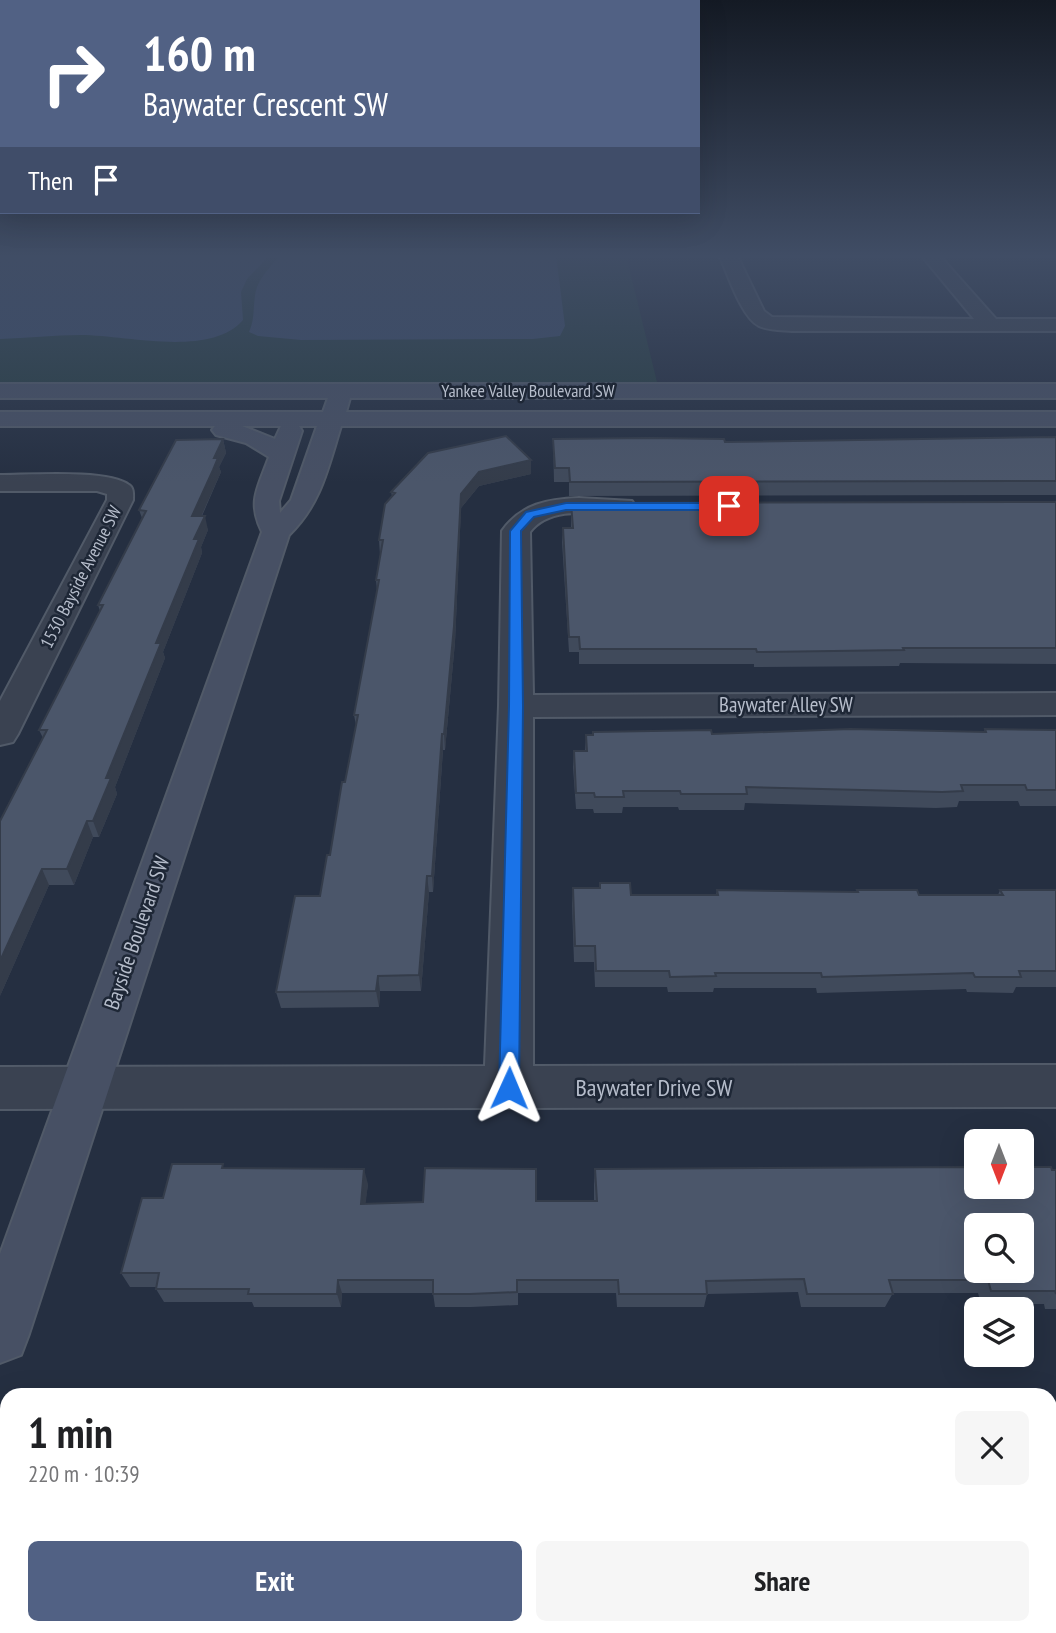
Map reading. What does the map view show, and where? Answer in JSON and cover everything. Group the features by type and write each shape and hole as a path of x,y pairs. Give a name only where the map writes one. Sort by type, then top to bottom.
{"main road":[{"name":"Yankee Valley Boulevard SW","path":"0,391 1056,391"},
{"path":"276,532 267,514 266,501 305,391"},
{"name":"Bayside Boulevard SW","path":"0,1334 276,532 304,500 342,391"},
{"name":"Yankee Valley Boulevard SW","path":"0,419 1056,419"},
{"path":"98,419 234,431 261,440 281,455"}],"street":[{"name":"1530 Bayside Avenue SW","path":"0,483 99,483 120,490 120,500 0,734"},
{"path":"509,1088 516,706 516,531 530,514 557,508 647,506"},
{"name":"Baywater Alley SW","path":"516,706 1056,704"},
{"name":"Baywater Drive SW","path":"0,1088 1056,1086"}],"green space":[{"path":"0,331 645,331 658,386 0,384"}],"water":[{"path":"0,331 229,331 210,338 167,342 81,335 0,339"},
{"path":"562,331 560,336 533,339 301,340 258,336 249,332"}],"building":[{"path":"506,436 531,460 479,472 461,494 454,626 442,734 432,876 427,876 419,975 378,976 376,991 276,992 295,896 320,896 327,855 330,855 342,782 345,782 358,715 354,715 379,580 376,580 383,540 379,540 385,504 395,493 391,492 428,453"},
{"path":"1056,437 1056,481 570,482 569,468 555,468 553,439 724,439 725,442"},
{"path":"223,439 214,458 218,458 192,516 205,516 194,539 199,539 156,643 161,643 106,778 111,778 93,821 87,821 67,869 42,869 0,961 0,821 47,730 39,730 103,605 98,605 146,511 139,510 176,440"},
{"path":"1056,502 1056,648 757,652 756,649 580,649 579,637 569,637 563,528 573,528 571,503"},
{"path":"850,729 986,732 985,729 1056,730 1056,790 1027,790 1025,785 961,785 963,791 942,792 746,787 747,794 623,791 624,797 595,797 594,793 576,793 574,751 587,751 586,735 593,735 593,732 711,730 712,734"},
{"path":"600,883 630,883 631,895 718,895 717,890 917,890 919,895 1003,895 1000,890 1056,890 1056,971 1019,971 1021,977 975,977 973,973 822,977 821,973 715,973 716,976 670,977 669,971 596,971 595,946 575,946 573,888 600,888"},
{"path":"172,1164 223,1164 222,1168 364,1169 361,1204 423,1202 425,1168 536,1169 536,1201 597,1201 595,1169 964,1167 964,1199 1034,1199 1034,1167 1051,1167 1056,1170 1056,1294 1055,1291 991,1291 989,1283 1034,1283 1034,1213 964,1213 964,1280 889,1280 893,1294 807,1294 804,1279 706,1281 707,1294 619,1294 618,1280 517,1280 517,1292 470,1294 433,1294 433,1280 338,1280 337,1294 248,1294 249,1289 156,1289 159,1273 121,1273 142,1198 163,1198"}],"route":[{"path":"509,1088 516,706 516,531 530,514 548,509 729,506"}]}
